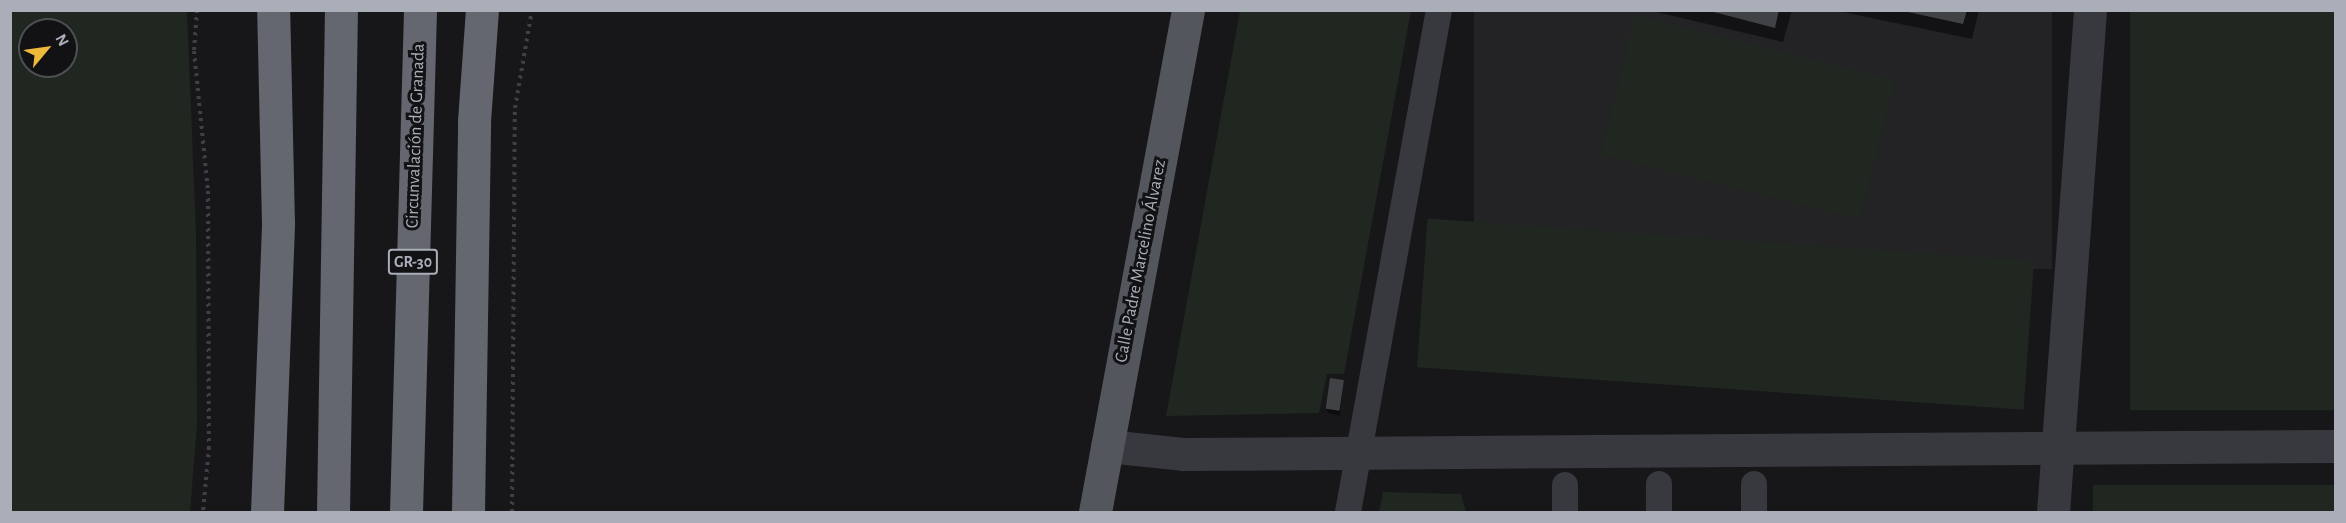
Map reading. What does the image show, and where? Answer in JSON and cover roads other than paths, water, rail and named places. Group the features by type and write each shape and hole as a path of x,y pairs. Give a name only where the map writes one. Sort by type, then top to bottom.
{"highway":[{"path":"267,513 278,223 273,10"},
{"path":"333,513 341,10"},
{"name":"Circunvalación de Granada","path":"406,513 420,10"},
{"path":"468,513 478,64 482,10"},
{"path":"478,64 492,10"}],"main road":[{"name":"Calle Padre Marcelino Álvarez","path":"1095,513 1188,10"}],"street":[{"path":"1348,513 1439,10"},
{"path":"2053,513 2090,10"},
{"path":"1107,446 1183,454 2336,446"},
{"path":"1659,484 1659,513"},
{"path":"1754,484 1754,513"},
{"path":"1565,485 1565,513"}]}
